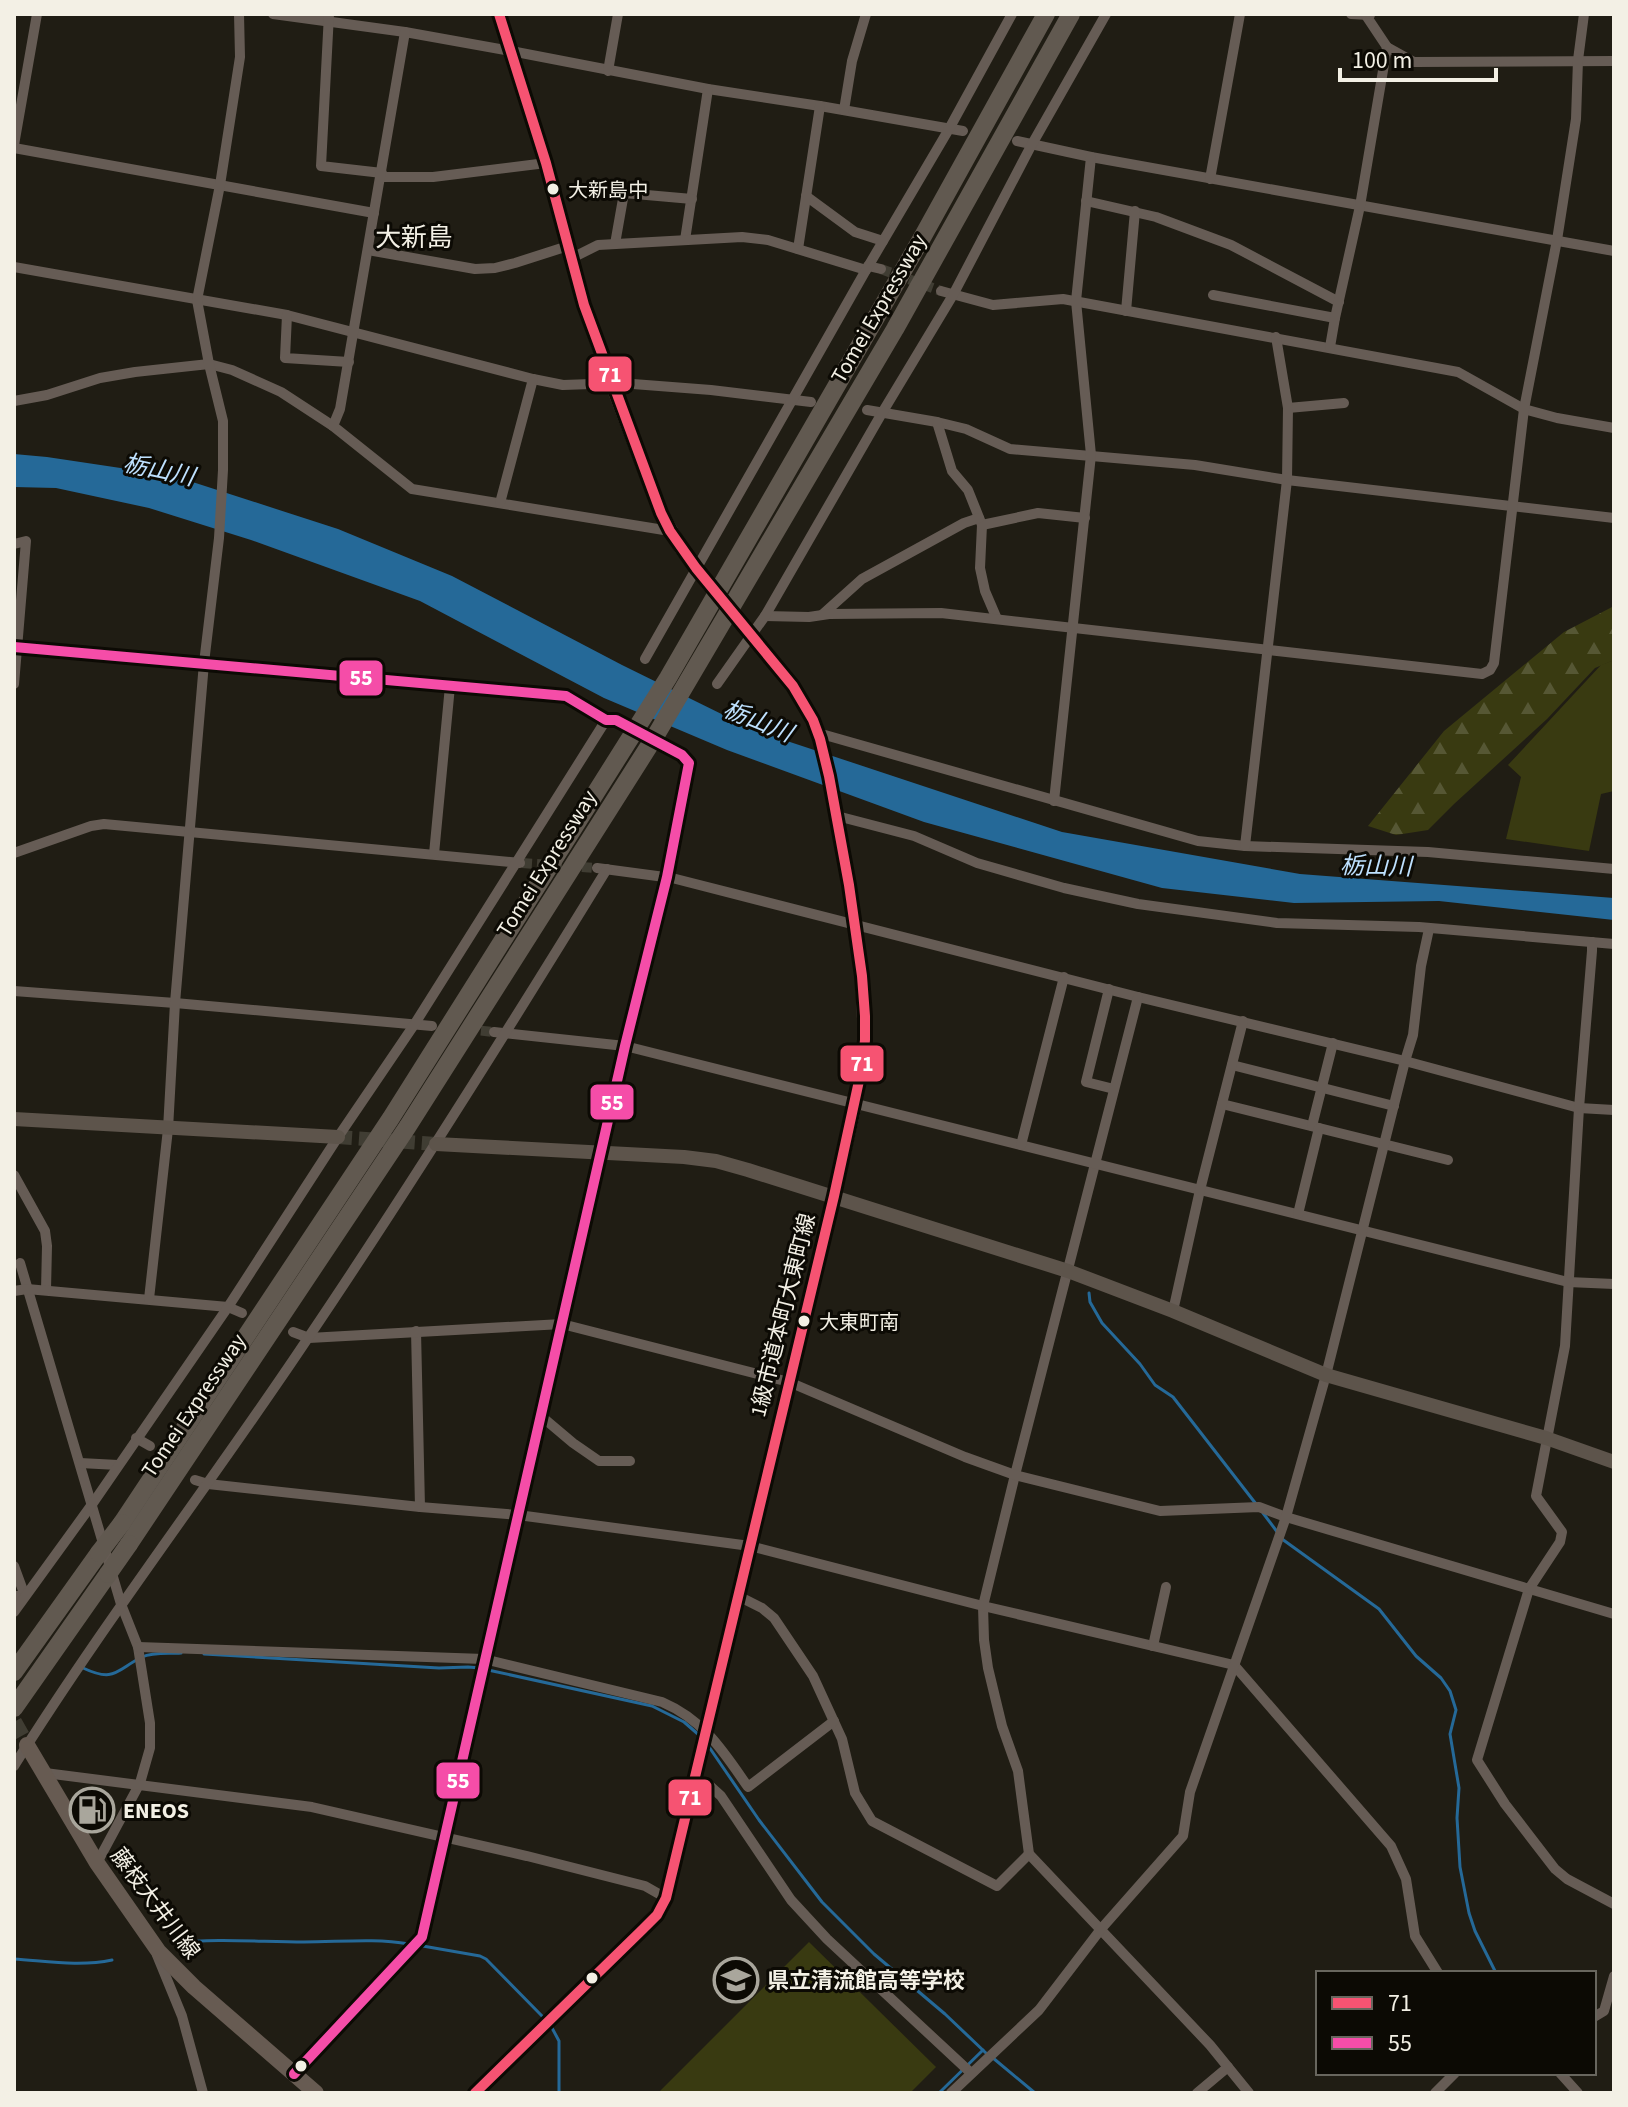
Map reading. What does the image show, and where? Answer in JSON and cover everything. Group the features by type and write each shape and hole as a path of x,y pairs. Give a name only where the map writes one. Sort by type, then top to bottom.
{"highway":[{"name":"Tomei Expressway","path":"17,1703 129,1544 408,1126 660,740 677,682 1046,14"},
{"name":"Tomei Expressway","path":"14,1672 122,1523 391,1118 632,725 677,682 895,329 1071,14"}],"main road":[{"name":"藤枝大井川線","path":"27,1745 97,1863 171,1966 316,2093"}],"street":[{"path":"37,14 18,96 14,147 374,213"},
{"path":"149,1299 168,1129 175,1003 223,470 223,421 197,300 220,185 240,57 239,14"},
{"path":"273,14 329,18 708,89 963,131"},
{"path":"499,14 546,163 584,305 612,384 661,513 670,531 709,585"},
{"path":"608,71 618,14"},
{"path":"844,110 852,61 866,14"},
{"path":"645,659 1012,14"},
{"path":"717,684 765,616 953,295 1031,146 1106,14"},
{"path":"1210,179 1240,14"},
{"path":"1351,14 1367,15 1387,47 1414,62 1614,61"},
{"path":"765,616 941,613 1482,674 1490,670 1494,663 1524,409 1557,240 1576,119 1578,60 1584,14"},
{"path":"329,18 321,166 381,175 433,177 546,163"},
{"path":"333,426 340,409 349,362 405,32"},
{"path":"1330,347 1360,206 1387,47"},
{"path":"685,240 708,89"},
{"path":"798,249 820,106"},
{"path":"1017,141 1614,251"},
{"path":"1054,801 1091,455 1076,301 1091,157"},
{"path":"615,244 624,193 692,199"},
{"path":"806,196 855,232 883,241"},
{"path":"1086,201 1156,217 1231,245 1339,302"},
{"path":"1126,311 1135,211"},
{"path":"368,250 475,269 495,268 598,245 742,237 768,240 867,268 881,269"},
{"path":"14,267 287,315 563,385 612,384 711,390 811,402"},
{"path":"941,291 993,305 1052,299 1076,301 1458,372 1524,409 1614,428"},
{"path":"1213,295 1335,318"},
{"path":"287,315 285,358 349,362"},
{"path":"1245,846 1287,480 1288,408 1276,337"},
{"path":"14,401 47,395 100,378 209,364 232,370 281,392 333,426 412,489 670,531"},
{"path":"500,503 533,379"},
{"path":"1288,408 1344,403"},
{"path":"867,410 966,429 1010,449 1195,465 1287,480 1614,518"},
{"path":"937,422 952,471 968,490 980,522 980,568 985,591 997,619"},
{"path":"821,615 862,579 964,523 1038,513 1085,518"},
{"path":"14,544 26,541 14,684"},
{"name":"1級市道本町大東町線","path":"666,1897 834,1196 862,1067 865,1028 862,976 854,924 836,814 819,736 798,694 740,621"},
{"path":"16,647 566,696 606,720 632,725"},
{"path":"434,854 450,686"},
{"path":"14,1612 19,1596 93,1503 228,1307 519,862 606,720"},
{"path":"819,736 1198,841 1245,846 1428,852 1614,869"},
{"path":"294,2074 422,1937 625,1046 667,877 689,763 660,740"},
{"path":"836,814 914,836 977,863 1064,888 1138,904 1277,923 1429,929 1614,944"},
{"path":"14,853 104,824 519,862"},
{"path":"14,1766 121,1604 309,1338 436,1144 500,1033 602,869 667,877 1138,997 1405,1061 1579,1108 1614,1110"},
{"path":"951,2093 969,2072 1039,2010 1101,1929 1183,1836 1190,1792 1286,1517 1326,1375 1413,1035 1429,929"},
{"path":"1592,942 1565,1346 1536,1496 1562,1532 1560,1542 1529,1589 1477,1760 1505,1804 1555,1869 1567,1879 1614,1904"},
{"path":"1021,1145 1064,977"},
{"path":"1109,989 1086,1082 1114,1089"},
{"path":"14,991 432,1026"},
{"path":"1138,997 983,1606 984,1640 1002,1726 1018,1771 1029,1854 1210,2045 1249,2093"},
{"path":"1173,1311 1243,1021"},
{"path":"500,1033 625,1046 1568,1282 1614,1284"},
{"path":"1298,1214 1333,1043"},
{"path":"1232,1065 1394,1106"},
{"path":"1222,1104 1448,1160"},
{"path":"14,1119 338,1137"},
{"path":"436,1144 716,1161 1068,1271 1326,1375 1546,1438 1614,1462"},
{"path":"14,1175 45,1231 46,1290"},
{"path":"20,1263 121,1604 138,1647 150,1723 150,1748 140,1783 97,1863"},
{"path":"14,1291 46,1290 149,1299 228,1307 242,1313"},
{"path":"293,1332 309,1338 562,1324 789,1382 1015,1475 1160,1511 1259,1507 1614,1614"},
{"path":"416,1331 420,1507"},
{"path":"541,1416 599,1461 630,1461"},
{"path":"136,1438 150,1446"},
{"path":"80,1463 118,1465"},
{"path":"195,1480 208,1484 420,1507 518,1515 750,1546 983,1606 1234,1665 1391,1846 1406,1879 1415,1936 1437,1971"},
{"path":"14,1566 19,1596"},
{"path":"1153,1646 1166,1587"},
{"path":"738,1596 774,1618 813,1676 842,1739 855,1793 872,1821 997,1886 1029,1854"},
{"path":"138,1647 484,1659 677,1708 706,1730 748,1787 834,1721"},
{"path":"45,1773 312,1807 645,1886 666,1897 657,1915 475,2093"},
{"path":"694,1780 710,1786 721,1796 791,1900 827,1939 969,2072"},
{"path":"148,1938 182,2016 203,2093"},
{"path":"1596,2016 1604,2011 1614,1976"},
{"path":"174,1996 179,1989 194,1987"},
{"path":"1197,2093 1228,2067"},
{"path":"1435,2093 1453,2075"},
{"path":"1562,2075 1578,2093"}],"green space":[{"path":"1614,606 1614,660 1595,668 1547,719 1428,830 1396,835 1368,826 1444,731 1564,632"},
{"path":"1614,660 1614,791 1601,794 1589,851 1506,839 1521,777 1508,765 1601,665"},
{"path":"809,1942 936,2067 910,2093 658,2093"}],"water":[{"path":"14,454 174,476 338,529 452,576 754,730 1062,832 1300,874 1614,898 1614,920 1439,901 1294,903 1162,888 924,822 727,750 604,698 420,601 251,540 149,508 56,488 14,487"}],"waterway":[{"path":"1089,1293 1090,1302 1102,1323 1155,1385 1173,1397 1256,1504"},
{"path":"1263,1513 1278,1533"},
{"path":"1282,1539 1379,1609 1416,1656 1441,1678 1450,1691 1456,1710 1450,1734 1459,1788 1460,1867 1475,1931 1495,1971"},
{"path":"83,1668 109,1675 146,1655 181,1653"},
{"path":"204,1654 480,1668"},
{"path":"488,1670 652,1706 684,1722 699,1735"},
{"path":"707,1744 759,1820 822,1902 874,1954 987,2054"},
{"path":"174,1943 223,1940 409,1944"},
{"path":"417,1945 486,1959 543,2017"},
{"path":"14,1959 75,1963 112,1960"},
{"path":"551,2026 559,2041 559,2093"},
{"path":"939,2093 983,2050"},
{"path":"993,2058 1035,2093"}],"tunnel":[{"path":"881,269 941,291"},
{"path":"522,863 597,868"},
{"path":"466,1029 494,1032"},
{"path":"338,1137 436,1144"},
{"path":"14,1722 27,1745"}],"transit line":[{"name":"71","path":"475,2093 657,1915 666,1898 834,1196 865,1040 862,976 849,885 820,739 793,686 696,568 661,513 584,305 546,163 499,14"},
{"name":"55","path":"14,647 566,696 606,720 616,720 682,755 689,763 667,877 625,1046 422,1937 294,2074"}],"place":[{"name":"大新島中","path":"553,189"},
{"name":"大東町南","path":"804,1321"},
{"name":"ENEOS","path":"92,1810"},
{"name":"県立清流館高等学校","path":"736,1980"}],"district":[{"name":"大新島","path":"414,237"}],"water label":[{"name":"栃山川","path":"159,470"},
{"name":"栃山川","path":"758,721"},
{"name":"栃山川","path":"1376,866"}]}
